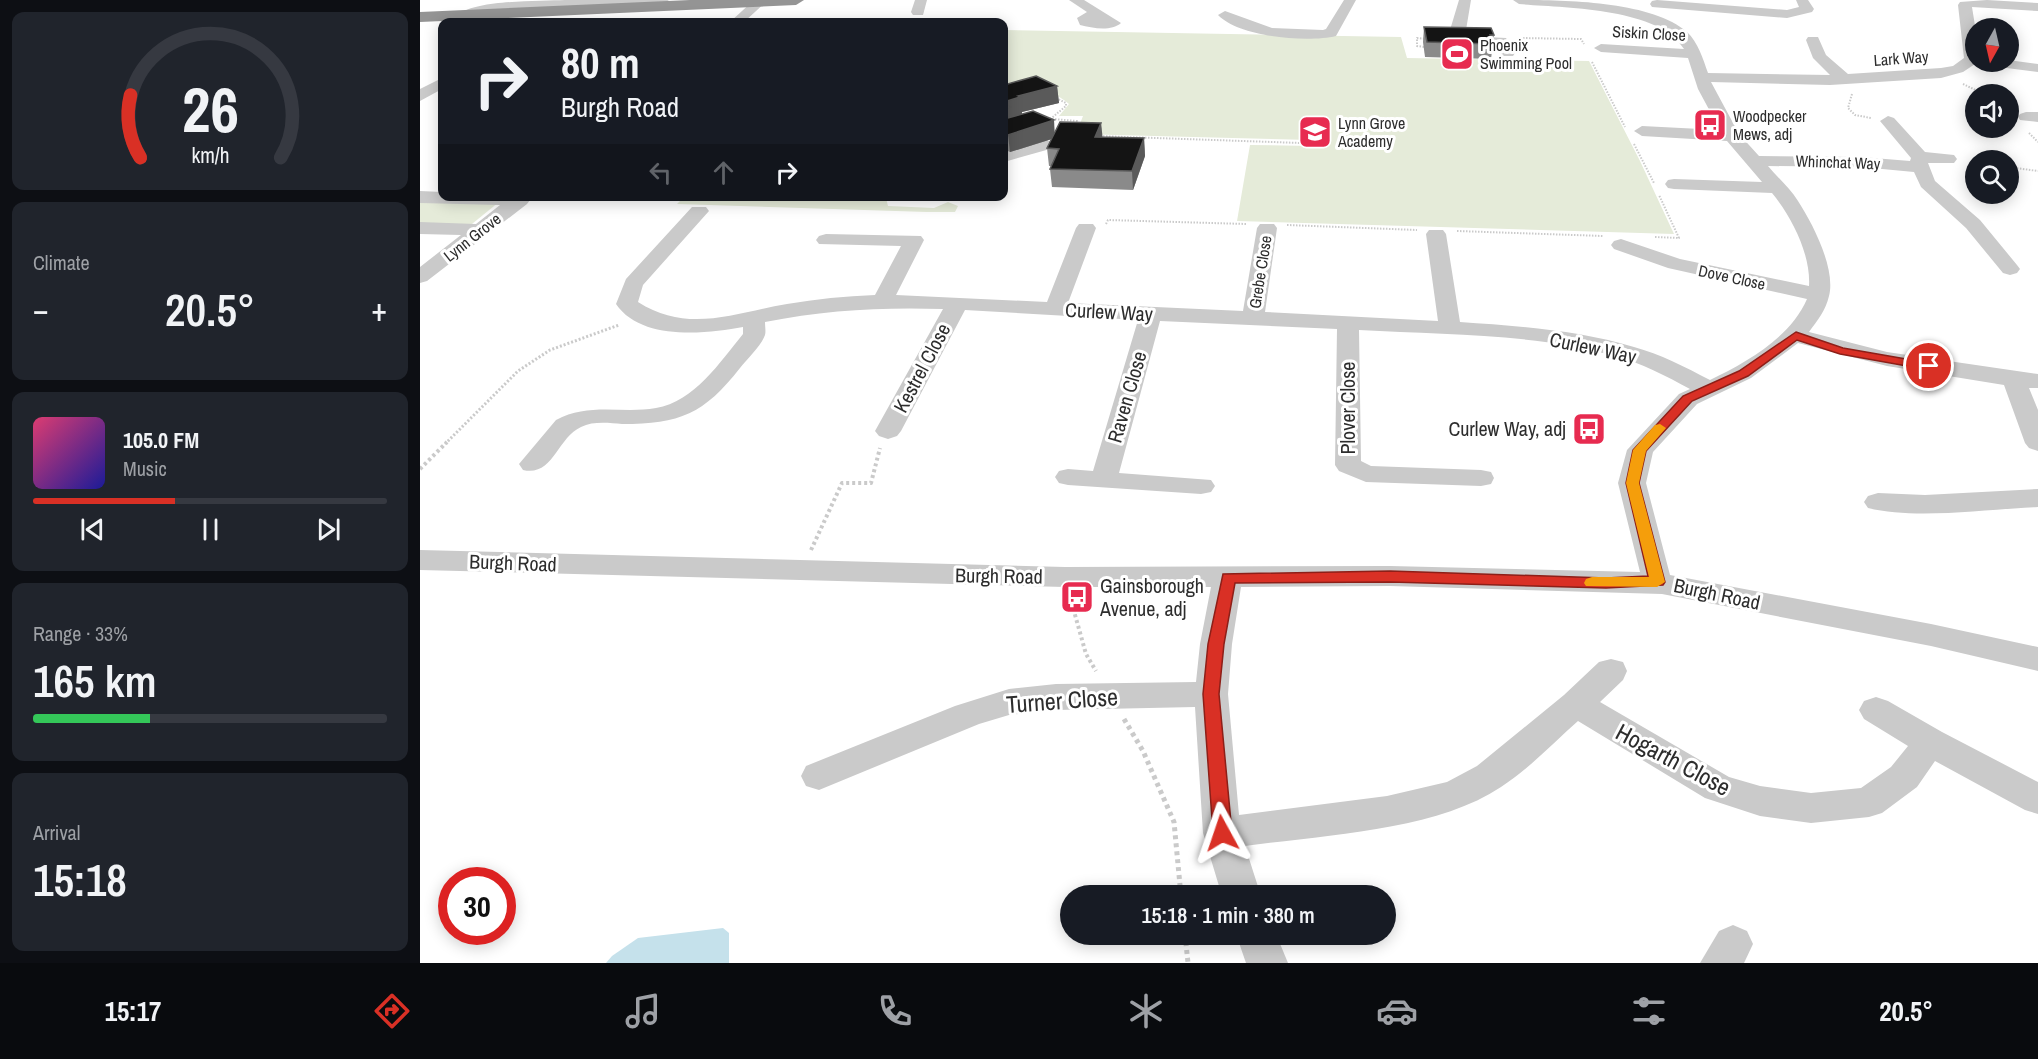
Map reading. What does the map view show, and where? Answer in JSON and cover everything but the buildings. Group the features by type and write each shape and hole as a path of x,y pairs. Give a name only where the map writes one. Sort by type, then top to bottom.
{"highway":[{"path":"420,17 796,0"}],"street":[{"path":"466,14 471,10 488,7 663,0"},
{"path":"1076,0 1098,13"},
{"path":"1225,15 1264,32 1323,34 1331,33 1350,0"},
{"path":"1457,38 1465,0"},
{"path":"1519,0 1586,6 1636,14 1670,27 1683,36 1694,54 1706,89 1732,136 1791,203 1810,243 1820,273 1819,295 1806,324 1796,335 1743,373 1688,399 1640,450 1632,483 1657,582"},
{"path":"1636,14 1658,2 1786,14 1807,9 1802,0"},
{"path":"741,18 760,2"},
{"name":"Lark Way","path":"1967,18 1965,5 1972,3 2038,7"},
{"path":"555,18 567,10"},
{"path":"1426,43 1457,38 1501,41 1508,53"},
{"path":"1813,40 1815,52 1823,62 1844,79"},
{"name":"Siskin Close","path":"1594,50 1694,54"},
{"name":"Lark Way","path":"1702,77 1844,79 1941,73 1959,69 1965,65"},
{"path":"2019,66 2038,68"},
{"path":"420,96 438,85"},
{"name":"Whinchat Way","path":"1888,121 1921,162 1927,183 1973,224 2010,269"},
{"path":"1634,134 1732,136"},
{"path":"1008,156 1044,145"},
{"path":"1921,162 1948,159"},
{"name":"Whinchat Way","path":"1755,161 1921,162"},
{"path":"1674,184 1778,188"},
{"path":"420,196 438,196"},
{"name":"Lynn Grove","path":"420,277 518,201"},
{"path":"642,316 627,304 633,283 699,211"},
{"name":"Grebe Close","path":"1252,317 1267,226"},
{"path":"420,228 481,230"},
{"path":"1055,309 1086,228"},
{"path":"1436,232 1450,329"},
{"path":"826,240 914,240 882,301"},
{"name":"Dove Close","path":"1630,247 1696,269 1819,295"},
{"name":"Curlew Way","path":"642,316 657,323 684,327 754,318 784,311 882,301 1252,317 1450,329 1545,337 1594,344 1657,363 1710,389"},
{"name":"Kestrel Close","path":"888,431 957,304"},
{"name":"Raven Close","path":"1104,480 1150,314"},
{"path":"532,464 565,425 580,418 597,415 656,416 682,409 704,395 754,336 754,318"},
{"name":"Plover Close","path":"1348,323 1348,465 1366,474 1481,478"},
{"path":"1796,335 1840,351 2026,380 2038,443"},
{"path":"1068,477 1201,486"},
{"path":"1908,482 1925,504"},
{"path":"1878,502 1925,504 2038,498"},
{"name":"Burgh Road","path":"420,560 1065,577 1390,576 1606,583 1628,580 1685,586 1715,596 1885,625 2038,658"},
{"path":"1228,578 1216,644 1211,694 1222,833 1239,885"},
{"path":"1222,833 1387,811 1455,795 1490,776 1576,704 1611,671"},
{"name":"Turner Close","path":"819,776 967,715 1009,702 1056,697 1211,694"},
{"name":"Hogarth Close","path":"1576,704 1718,788 1760,801 1811,808 1869,802 1904,777 1930,742"},
{"path":"1876,710 1930,742 2038,799"},
{"path":"1261,945 1268,963"}],"path":[{"path":"1515,38 1581,39 1594,50"},
{"path":"1086,228 1103,228 1108,220 1436,232 1630,247 1679,238 1634,134 1592,62"},
{"path":"1844,79 1853,90 1848,108 1855,115 1888,121"},
{"path":"1045,124 1066,103 1051,96"},
{"path":"1044,145 1070,135 1077,121 1051,119"},
{"path":"1093,136 1301,142"},
{"path":"2019,168 2038,171"},
{"path":"420,469 518,371 550,350 642,316"},
{"path":"802,571 842,483 871,483 876,472 874,465 888,431"},
{"path":"1065,577 1086,654 1143,751 1174,822 1180,885"},
{"path":"1186,945 1188,963"}],"green space":[{"name":"Lynn Grove Academy","path":"1008,30 1401,37 1407,58 1589,61 1674,234 1237,221 1250,145 1311,146 1311,140 1076,134 1083,116 1059,116 1069,104 1054,95 1038,91 1008,93"},
{"path":"420,199 499,202 467,228 420,226"},
{"path":"680,201 887,201 888,206 934,208 948,202 958,206 955,212 927,212 677,204"}],"water":[{"path":"723,928 729,933 729,963 606,963 612,956 638,938"}],"slow traffic":[{"path":"1592,583 1628,580 1657,582 1632,483 1640,450 1660,428"}],"place":[{"name":"Phoenix Swimming Pool","path":"1457,54"},
{"name":"Woodpecker Mews, adj","path":"1710,125"},
{"name":"Lynn Grove Academy","path":"1315,132"},
{"name":"Curlew Way, adj","path":"1589,429"},
{"name":"Gainsborough Avenue, adj","path":"1077,597"}],"route":[{"path":"1222,833 1211,694 1216,644 1228,578 1390,576 1606,583 1628,580 1657,582 1632,483 1640,450 1688,399 1743,373 1796,335 1840,351 1929,366"}]}
